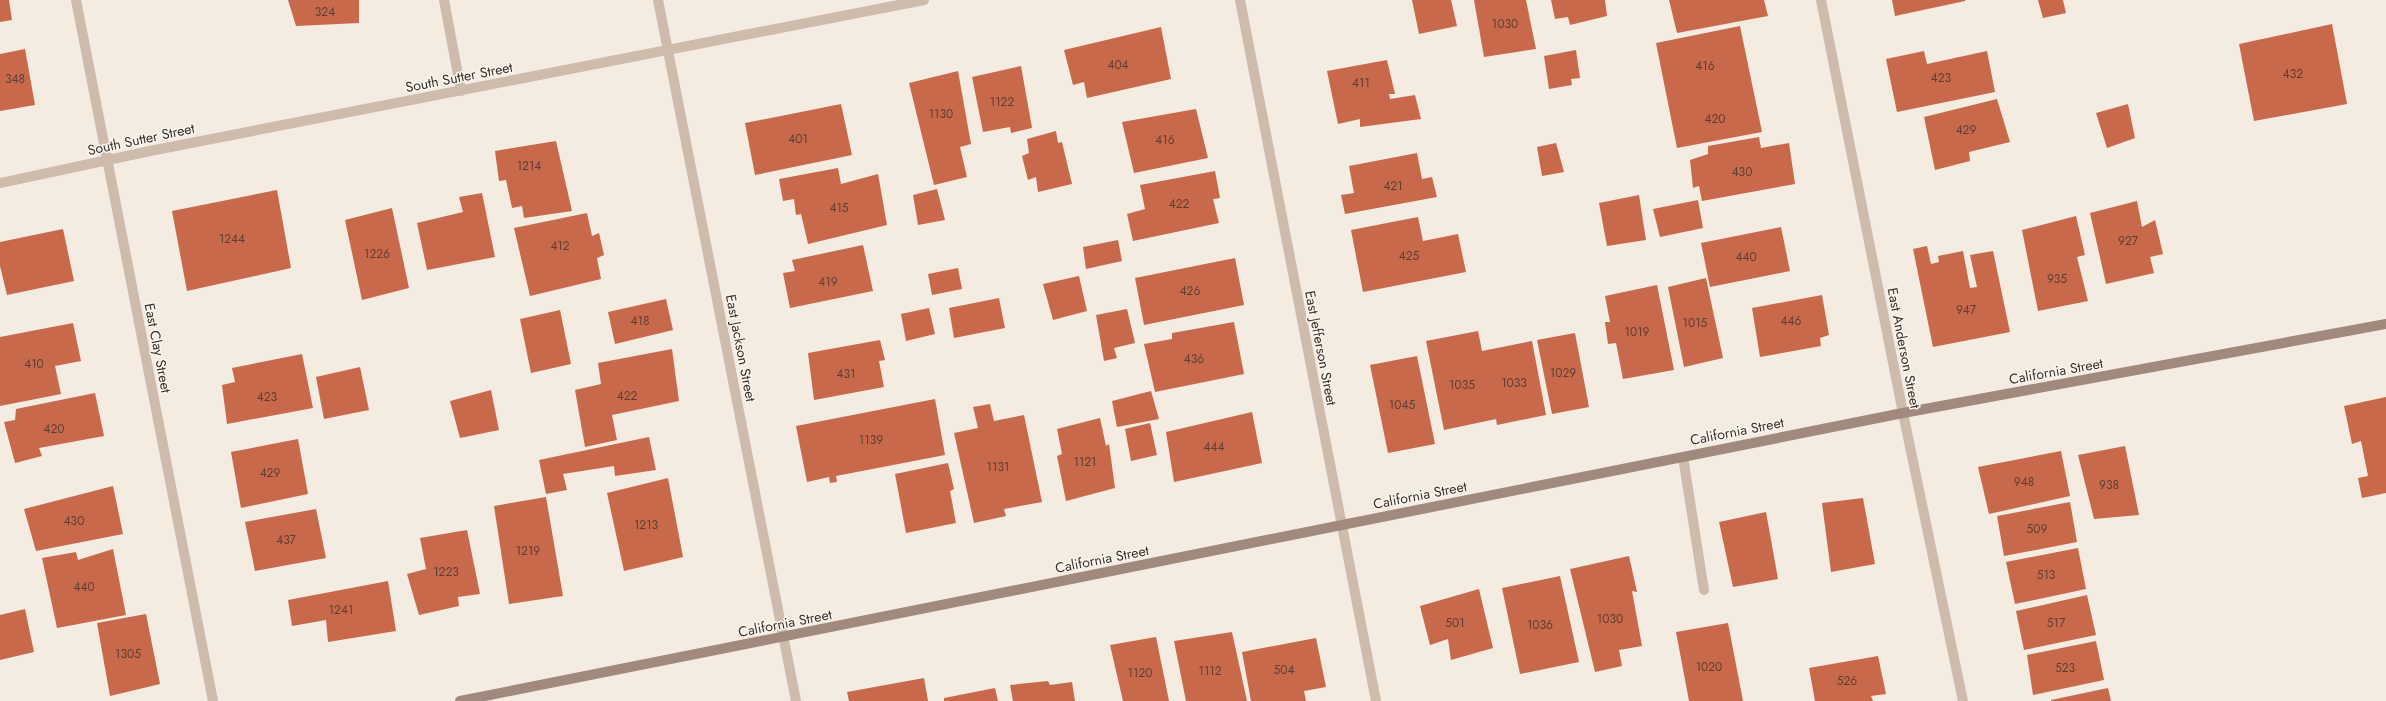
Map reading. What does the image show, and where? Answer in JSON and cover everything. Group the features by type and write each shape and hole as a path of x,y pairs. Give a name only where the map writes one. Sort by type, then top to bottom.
{"street":[{"name":"East Clay Street","path":"76,0 213,701"},
{"path":"444,0 461,91"},
{"name":"East Jackson Street","path":"658,0 796,701"},
{"name":"South Sutter Street","path":"0,183 108,160 924,0"},
{"name":"East Jefferson Street","path":"1240,0 1376,701"},
{"name":"East Anderson Street","path":"1821,0 1902,413 1963,701"},
{"name":"California Street","path":"460,701 784,638 1341,524 1902,413 2386,324"},
{"path":"1683,457 1704,590"}],"building":[{"path":"0,0 9,0 12,20 0,22"},
{"path":"288,0 359,0 359,23 296,26"},
{"path":"1412,0 1451,0 1457,26 1419,34"},
{"path":"1474,0 1526,0 1536,49 1484,57"},
{"path":"1551,0 1605,0 1607,16 1570,25 1568,17 1555,19"},
{"path":"1669,0 1764,0 1768,16 1677,33"},
{"path":"1892,0 1965,0 1965,1 1895,16"},
{"path":"2038,0 2063,0 2066,13 2043,18"},
{"path":"2332,24 2347,104 2254,121 2239,44"},
{"path":"1740,26 1762,132 1677,148 1656,43"},
{"path":"1161,27 1171,79 1087,98 1084,82 1073,85 1064,50"},
{"path":"25,49 35,105 0,111 0,54"},
{"path":"1576,50 1580,78 1571,79 1572,85 1549,89 1544,56"},
{"path":"1924,51 1927,64 1987,51 1995,92 1897,112 1886,59"},
{"path":"1387,60 1395,94 1389,94 1390,99 1415,95 1421,119 1360,127 1360,119 1338,124 1327,71"},
{"path":"1021,66 1032,128 1011,133 1010,127 983,132 972,77"},
{"path":"958,71 971,144 960,147 967,177 934,185 909,83"},
{"path":"1997,99 2010,142 1969,152 1970,161 1935,170 1924,117"},
{"path":"841,104 852,155 755,175 745,123"},
{"path":"2128,104 2135,138 2107,148 2096,113"},
{"path":"1196,109 1208,158 1134,173 1122,122"},
{"path":"1056,131 1058,143 1062,142 1072,184 1038,192 1036,177 1028,180 1022,156 1029,153 1027,139"},
{"path":"1759,137 1761,148 1789,143 1795,184 1702,201 1699,186 1693,188 1690,160 1708,154 1708,146"},
{"path":"556,141 572,211 524,218 522,206 512,208 506,180 499,181 495,151"},
{"path":"1556,143 1564,172 1542,176 1537,147"},
{"path":"1417,153 1422,179 1432,177 1437,197 1345,214 1341,195 1354,193 1349,166"},
{"path":"838,168 841,184 878,174 887,225 808,244 801,214 796,215 794,199 783,201 779,179"},
{"path":"1215,171 1220,198 1213,199 1219,223 1133,241 1127,214 1145,209 1140,185"},
{"path":"937,189 945,220 918,225 913,195"},
{"path":"277,190 291,268 187,291 172,211"},
{"path":"482,193 495,257 427,270 417,223 463,212 459,197"},
{"path":"1639,195 1646,240 1607,246 1599,203"},
{"path":"1698,200 1703,228 1660,237 1653,209"},
{"path":"2137,201 2142,227 2155,220 2163,254 2150,257 2154,273 2106,284 2090,213"},
{"path":"392,208 409,288 362,300 345,220"},
{"path":"587,213 592,236 599,233 604,255 597,258 601,279 530,296 514,228"},
{"path":"2076,216 2085,255 2077,257 2088,301 2038,311 2022,230"},
{"path":"1418,217 1423,241 1458,234 1466,272 1363,292 1351,230"},
{"path":"1781,227 1790,271 1710,287 1701,243"},
{"path":"63,229 74,281 7,295 0,266 0,242"},
{"path":"1118,240 1122,261 1086,269 1083,247"},
{"path":"863,245 873,291 790,308 783,273 795,271 792,260"},
{"path":"1927,246 1931,264 1939,262 1938,256 1963,251 1970,288 1977,287 1970,255 1993,251 2010,332 1933,347 1913,249"},
{"path":"1235,258 1244,305 1144,325 1135,278"},
{"path":"958,268 962,289 932,295 928,274"},
{"path":"1079,276 1087,311 1053,320 1043,284"},
{"path":"1706,278 1723,358 1684,367 1668,287"},
{"path":"1657,285 1674,370 1623,379 1616,343 1608,344 1605,322 1610,322 1605,296"},
{"path":"1822,295 1829,335 1820,338 1821,346 1760,357 1752,308"},
{"path":"999,298 1005,328 954,338 949,308"},
{"path":"666,299 673,330 615,344 608,312"},
{"path":"929,308 935,334 906,341 901,314"},
{"path":"1127,309 1135,343 1114,348 1117,358 1104,361 1096,315"},
{"path":"560,310 571,364 531,373 520,319"},
{"path":"1234,322 1244,374 1155,392 1144,344 1172,339 1172,333"},
{"path":"73,323 81,361 55,366 61,394 0,406 0,337"},
{"path":"1478,331 1482,351 1532,341 1546,415 1497,425 1496,419 1444,430 1426,341"},
{"path":"1575,333 1589,407 1552,414 1537,340"},
{"path":"880,340 885,360 879,361 884,387 814,400 808,353"},
{"path":"672,349 679,401 612,415 617,440 585,447 575,390 601,384 598,363"},
{"path":"302,354 313,408 227,424 222,385 235,382 232,368"},
{"path":"1417,356 1435,444 1388,453 1370,365"},
{"path":"360,367 369,410 324,419 316,377"},
{"path":"491,390 499,430 460,438 450,401"},
{"path":"1151,391 1159,419 1117,427 1112,401"},
{"path":"95,393 104,436 39,448 42,456 15,463 4,422 15,420 16,409"},
{"path":"2386,397 2386,493 2362,498 2358,478 2368,476 2361,441 2352,444 2344,406"},
{"path":"935,399 945,455 836,476 837,482 830,483 829,477 807,482 796,426"},
{"path":"990,404 994,421 1024,415 1042,502 1004,509 1006,516 974,523 954,433 978,428 973,407"},
{"path":"1252,412 1262,463 1174,482 1166,432"},
{"path":"1100,418 1106,446 1109,444 1115,488 1066,501 1057,456 1062,454 1057,429"},
{"path":"1150,423 1157,455 1131,461 1125,429"},
{"path":"649,437 656,470 615,476 614,466 563,474 567,490 546,494 539,460"},
{"path":"298,439 308,494 241,508 231,452"},
{"path":"2125,446 2139,515 2094,519 2078,455"},
{"path":"2061,451 2070,496 1989,514 1978,467"},
{"path":"948,463 954,489 950,491 956,523 906,533 895,474"},
{"path":"668,478 683,557 624,571 607,493"},
{"path":"113,486 123,534 36,551 24,509"},
{"path":"546,497 563,596 509,604 494,506"},
{"path":"1863,498 1875,564 1831,572 1822,503"},
{"path":"2070,502 2077,542 2004,556 1997,516"},
{"path":"316,509 326,558 255,571 245,522"},
{"path":"1766,512 1778,579 1733,587 1719,522"},
{"path":"467,530 480,594 458,597 459,606 419,615 407,574 426,569 420,538"},
{"path":"2078,548 2086,589 2015,604 2006,562"},
{"path":"113,549 126,615 57,628 42,558 76,552 78,560"},
{"path":"1629,556 1637,592 1632,591 1642,646 1619,650 1622,666 1595,672 1570,569"},
{"path":"1560,576 1579,662 1520,674 1502,588"},
{"path":"388,581 396,631 328,642 326,620 292,626 288,600"},
{"path":"1479,589 1493,648 1451,660 1448,639 1430,645 1420,606"},
{"path":"2087,595 2096,635 2024,650 2016,611"},
{"path":"25,609 34,652 0,660 0,615"},
{"path":"146,614 160,684 110,696 97,623"},
{"path":"1728,623 1743,701 1689,701 1676,632"},
{"path":"1232,632 1247,701 1186,701 1174,641"},
{"path":"1156,637 1169,701 1123,701 1110,645"},
{"path":"1316,638 1326,687 1304,691 1306,701 1251,701 1242,652"},
{"path":"2096,641 2104,680 2033,695 2027,655"},
{"path":"1878,656 1886,694 1871,696 1873,701 1815,701 1809,668"},
{"path":"924,678 928,701 849,701 847,692"},
{"path":"1048,681 1050,685 1072,682 1075,701 1013,701 1010,685"},
{"path":"995,688 998,701 944,701 944,698"},
{"path":"2108,688 2111,701 2051,701 2051,700"}]}
